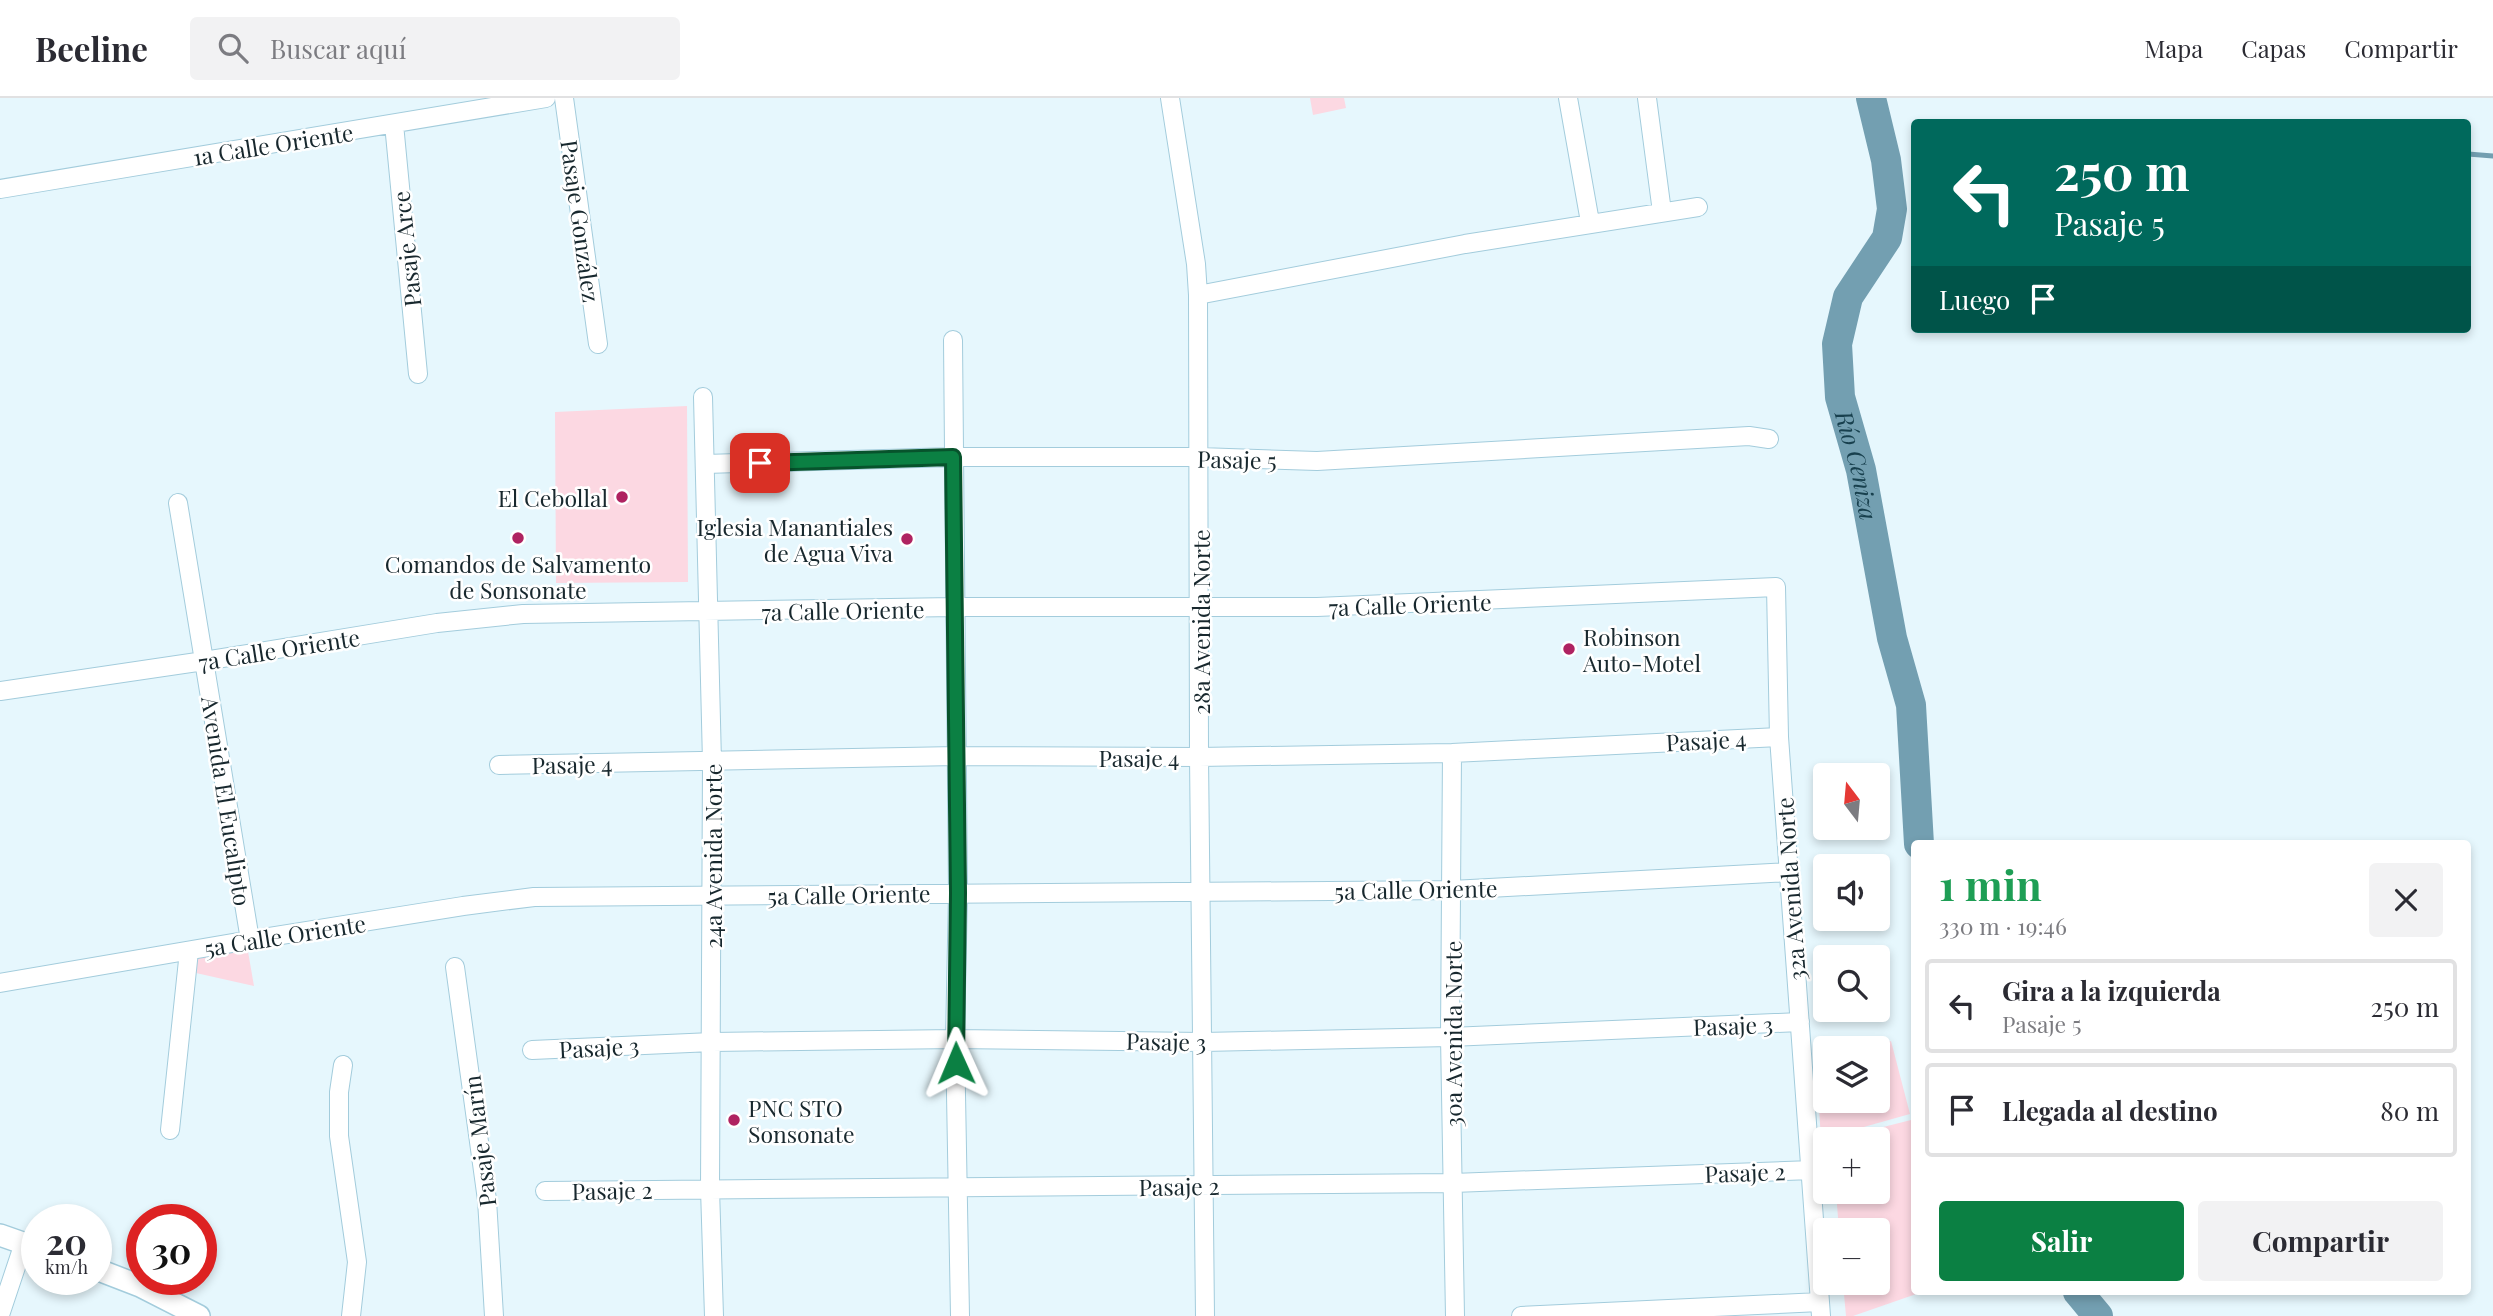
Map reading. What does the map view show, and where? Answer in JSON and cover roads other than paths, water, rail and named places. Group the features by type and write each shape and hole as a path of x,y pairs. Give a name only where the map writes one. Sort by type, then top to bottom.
{"street":[{"name":"1a Calle Oriente","path":"0,189 546,98"},
{"name":"Pasaje González","path":"564,98 598,344"},
{"name":"28a Avenida Norte","path":"1170,98 1196,264 1198,295 1199,757 1205,1316"},
{"path":"1568,98 1590,222"},
{"path":"1647,98 1662,212"},
{"name":"Pasaje Arce","path":"394,124 418,374"},
{"path":"1198,295 1465,244 1590,222 1698,207"},
{"path":"953,340 958,893 955,1038 960,1316"},
{"name":"24a Avenida Norte","path":"703,397 712,762 709,1189 715,1316"},
{"name":"Pasaje 5","path":"705,464 953,457 1200,457 1317,461 1749,436 1769,439"},
{"name":"Avenida El Eucalipto","path":"178,503 250,940"},
{"name":"7a Calle Oriente","path":"0,691 204,662 480,617 523,614 954,607 1330,607 1776,587"},
{"name":"32a Avenida Norte","path":"1776,587 1779,737 1821,1309"},
{"name":"Pasaje 4","path":"499,765 956,756 1199,757 1452,753 1779,737"},
{"name":"30a Avenida Norte","path":"1452,753 1450,1037 1455,1316"},
{"name":"5a Calle Oriente","path":"0,983 250,940 534,897 1452,890 1789,872"},
{"path":"170,1130 189,951"},
{"name":"Pasaje Marín","path":"455,967 487,1200 494,1316"},
{"name":"Pasaje 3","path":"532,1050 712,1042 955,1038 1203,1042 1450,1037 1800,1023"},
{"path":"343,1065 339,1092 339,1136 357,1262 351,1316"},
{"name":"Pasaje 2","path":"545,1191 1453,1183 1812,1170"},
{"path":"0,1234 21,1241"},
{"path":"0,1315 21,1268"},
{"path":"112,1276 199,1316"},
{"path":"1521,1316 1821,1309"}],"waterway":[{"name":"Río Ceniza","path":"1871,98 1886,160 1892,209 1887,238 1848,297 1837,344 1840,397 1861,470 1892,638 1911,705 1919,840"},
{"path":"2471,154 2493,156"},
{"name":"Río Ceniza","path":"2080,1295 2098,1316"}],"place":[{"name":"El Cebollal","path":"622,497"},
{"name":"Comandos de Salvamento de Sonsonate","path":"518,538"},
{"name":"Iglesia Manantiales de Agua Viva","path":"907,539"},
{"name":"Robinson Auto-Motel","path":"1569,649"},
{"name":"PNC STO Sonsonate","path":"734,1120"}]}
